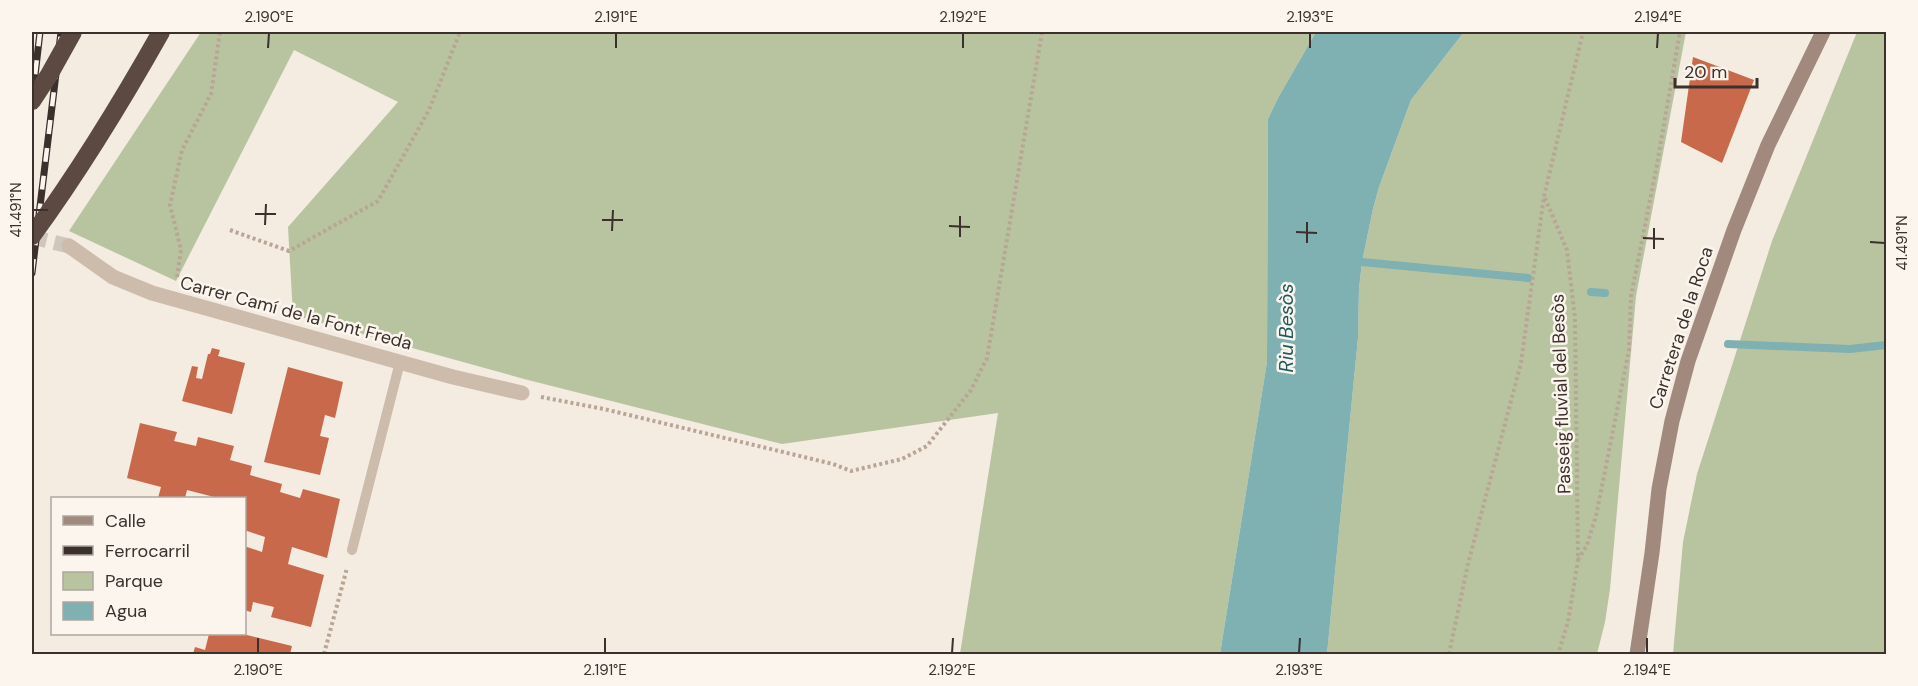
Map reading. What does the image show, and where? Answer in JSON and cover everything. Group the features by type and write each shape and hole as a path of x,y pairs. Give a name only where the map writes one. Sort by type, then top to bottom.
{"highway":[{"path":"32,100 73,32"},
{"path":"32,236 117,110 161,32"}],"street":[{"name":"Carretera de la Roca","path":"1637,654 1659,489 1672,421 1688,361 1734,230 1768,145 1823,32"},
{"name":"Carrer Camí de la Font Freda","path":"69,246 113,277 152,293 400,362 522,393"}],"lane":[{"path":"352,550 400,362"}],"path":[{"path":"173,299 181,250 170,205 182,150 211,94 220,32"},
{"path":"230,230 289,251 378,201 429,110 460,32"},
{"path":"522,393 604,409 833,464 851,471 902,459 927,446 971,390 987,358 1042,32"},
{"path":"1449,654 1468,564 1521,363 1544,196 1583,32"},
{"path":"1578,560 1587,545 1596,516 1627,361 1631,296 1680,32"},
{"name":"Passeig fluvial del Besòs","path":"1544,196 1567,250 1575,319 1578,560 1568,622 1558,654"},
{"path":"324,654 352,550"}],"green space":[{"path":"201,32 1316,32 1268,119 1267,362 1220,654 960,654 998,413 782,444 524,379 293,315 288,227 398,102 294,50 176,281 69,231"},
{"path":"1464,32 1686,32 1636,296 1610,589 1605,622 1597,654 1327,654 1358,338 1359,289 1373,209 1411,100"},
{"path":"1857,32 1886,32 1886,654 1673,654 1683,542 1697,474 1772,241"}],"water":[{"name":"Riu Besòs","path":"1316,32 1464,32 1411,100 1373,209 1359,289 1358,338 1327,654 1220,654 1267,362 1268,119"}],"building":[{"path":"1693,57 1754,80 1722,163 1681,142"},
{"path":"212,348 220,350 218,356 245,363 232,414 182,401 192,366 198,367 196,378 202,379 208,354"},
{"path":"288,367 343,382 335,418 325,415 320,436 329,438 320,475 264,462"},
{"path":"140,423 177,432 174,441 196,446 198,437 234,446 230,460 252,466 250,475 282,484 280,492 300,498 303,489 340,499 327,558 292,547 288,564 324,575 311,627 271,617 274,607 253,602 251,612 246,611 246,547 262,552 265,537 246,531 246,497 214,497 187,490 185,497 158,497 161,487 127,478"},
{"path":"209,635 246,635 292,646 290,654 193,654 195,647 205,650"}],"waterway":[{"path":"1352,263 1362,262 1528,278"},
{"path":"1591,292 1605,293"},
{"path":"1728,344 1850,349 1886,345"}],"tunnel":[{"path":"32,237 69,246"}],"railway":[{"path":"32,102 40,32"},
{"path":"32,273 61,32"}]}
